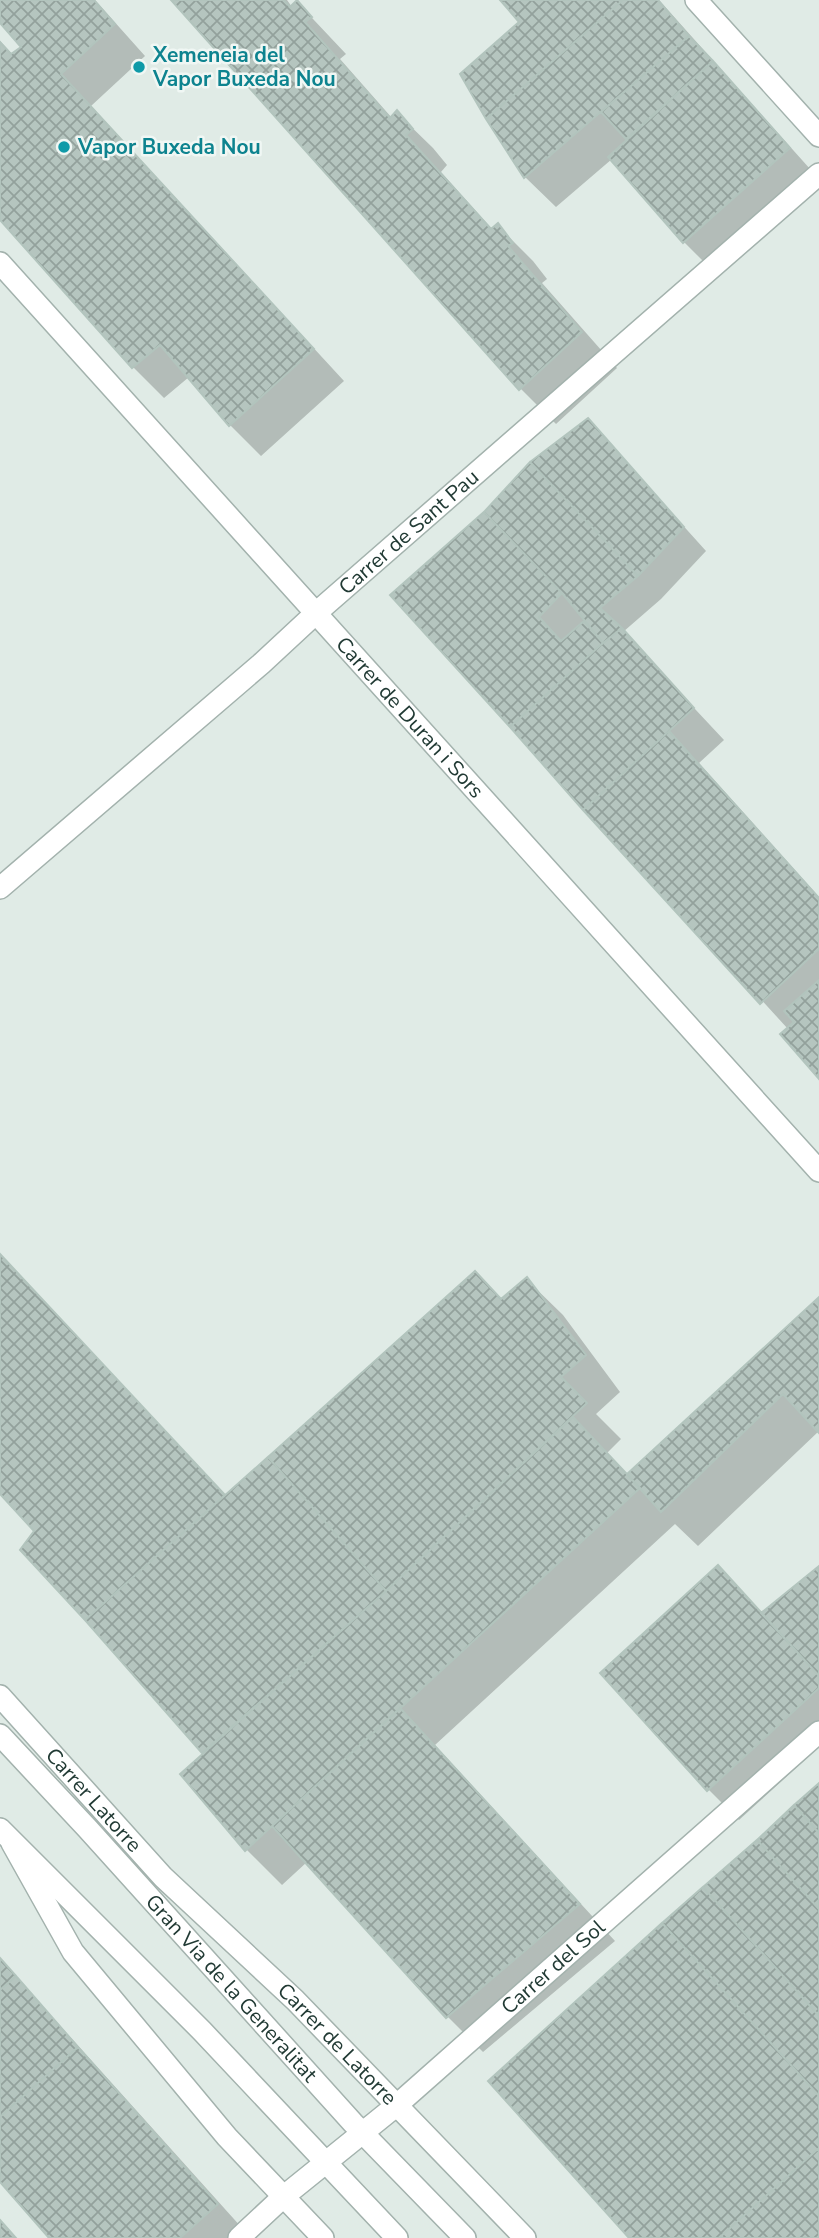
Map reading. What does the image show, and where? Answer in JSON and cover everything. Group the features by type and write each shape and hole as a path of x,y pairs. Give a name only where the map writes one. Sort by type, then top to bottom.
{"street":[{"path":"696,0 819,136"},
{"name":"Carrer de Sant Pau","path":"0,888 261,664 819,174"},
{"name":"Carrer de Duran i Sors","path":"0,263 819,1171"},
{"name":"Carrer Latorre","path":"0,1696 144,1857"},
{"name":"Carrer del Sol","path":"239,2238 284,2197 397,2105 819,1732"},
{"name":"Gran Via de la Generalitat","path":"0,1735 363,2133 465,2238"},
{"name":"Carrer Latorre","path":"87,1828 144,1857"},
{"path":"4,1839 73,1952 227,2137 323,2238"},
{"path":"4,1839 202,2031 397,2238"},
{"name":"Carrer de Latorre","path":"144,1857 295,2000 525,2238"}],"building":[{"name":"Vapor Buxeda Nou","path":"0,0 94,0 115,24 61,74 314,349 229,426 160,345 132,368 0,220 0,42 11,54 21,47 0,23"},
{"path":"171,0 284,0 290,7 297,0 312,17 305,22 390,118 397,110 413,129 406,135 491,229 498,223 513,243 508,246 582,332 519,390"},
{"path":"500,0 623,0 486,119 460,74 519,22"},
{"path":"623,0 658,0 689,36 524,178 486,119"},
{"path":"689,36 713,61 626,139 601,112"},
{"path":"713,61 790,148 683,243 608,157"},
{"path":"588,418 684,527 638,576 530,462"},
{"path":"530,462 638,576 600,608 622,628 603,643 562,593 484,512"},
{"path":"484,512 562,593 539,617 561,641 584,621 603,643 510,727 390,595"},
{"path":"622,628 694,708 583,810 510,727"},
{"path":"669,731 819,898 819,949 760,1004 583,810"},
{"path":"819,980 819,1079 780,1034 794,1022 784,1011"},
{"path":"0,1254 225,1495 85,1620 20,1550 34,1531 0,1494"},
{"path":"475,1271 501,1299 527,1277 586,1355 561,1377 587,1403 386,1591 268,1457"},
{"path":"819,1297 819,1433 783,1394 661,1512 627,1474"},
{"path":"573,1417 640,1488 245,1851 180,1774 386,1591"},
{"path":"268,1457 386,1591 202,1753 85,1620"},
{"path":"718,1565 819,1676 819,1688 707,1791 600,1673"},
{"path":"819,1566 819,1676 761,1613"},
{"path":"400,1708 580,1904 446,2018 272,1826"},
{"path":"819,1783 819,1833 794,1805"},
{"path":"794,1805 819,1833 819,1909 757,1840"},
{"path":"757,1840 819,1909 819,2016 703,1887"},
{"path":"703,1887 819,2016 819,2096 662,1923"},
{"path":"662,1923 819,2096 819,2148 719,2238 629,2238 488,2081"},
{"path":"0,1958 16,1976 0,1990"},
{"path":"16,1976 78,2047 0,2117 0,1990"},
{"path":"78,2047 218,2204 180,2238 49,2238 0,2182 0,2117"},
{"path":"819,2148 819,2238 719,2238"},
{"path":"0,2220 16,2238 0,2238"}],"place":[{"name":"Xemeneia del Vapor Buxeda Nou","path":"139,67"},
{"name":"Vapor Buxeda Nou","path":"64,147"}]}
